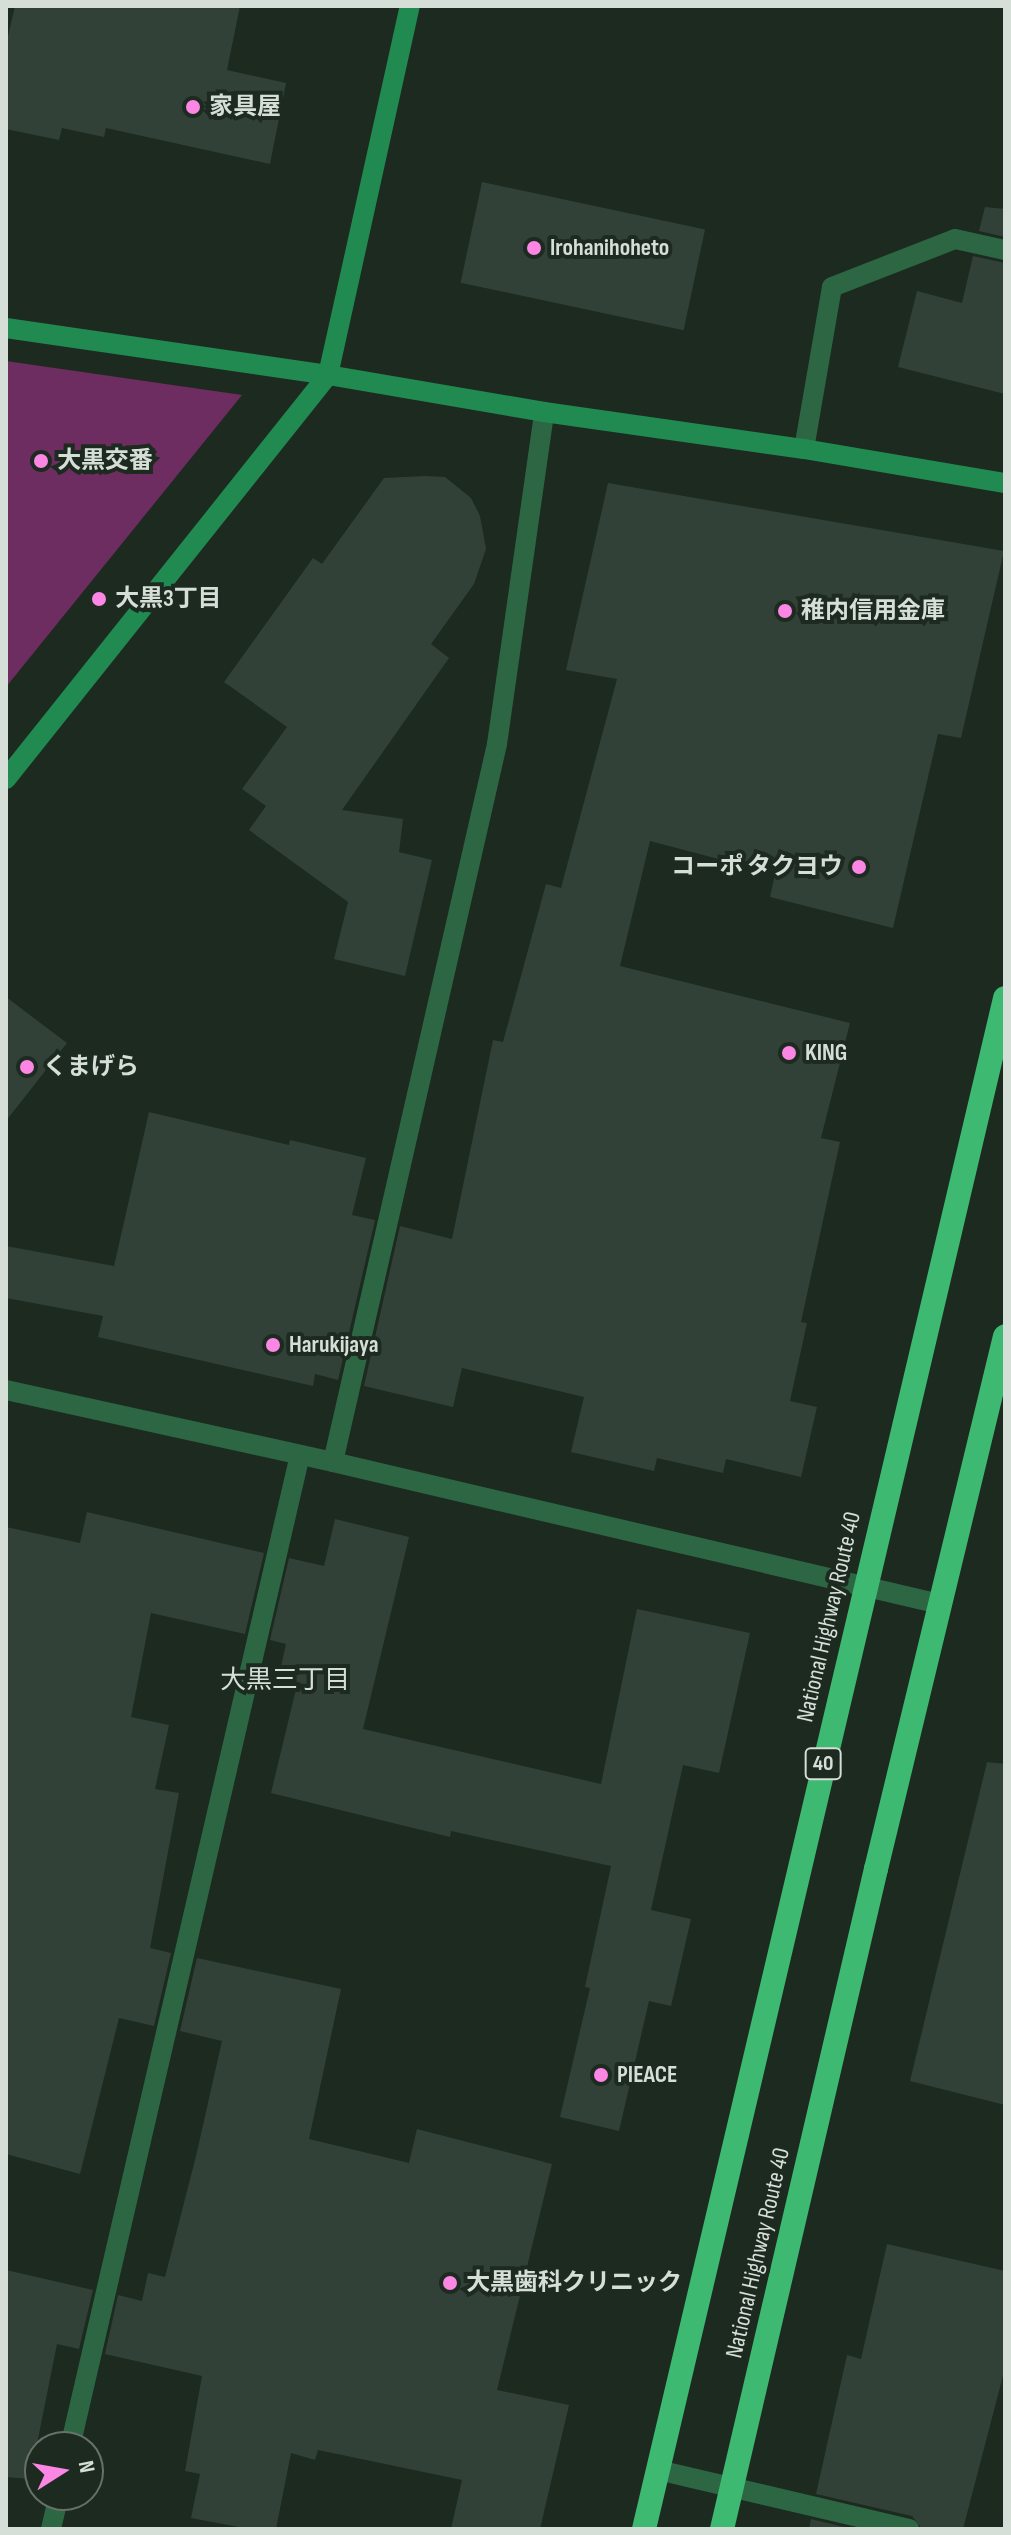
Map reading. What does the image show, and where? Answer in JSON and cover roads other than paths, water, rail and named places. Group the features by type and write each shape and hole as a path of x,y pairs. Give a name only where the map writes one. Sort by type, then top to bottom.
{"highway":[{"name":"National Highway Route 40","path":"644,2529 1005,998"},
{"name":"National Highway Route 40","path":"722,2529 1005,1336"}],"street":[{"path":"6,779 328,375 410,6"},
{"path":"804,449 832,287 955,239 1005,250"},
{"path":"6,328 328,375 544,412 804,449 1005,483"},
{"path":"333,1462 497,744 544,412"},
{"path":"6,1390 333,1462 864,1589 940,1604"},
{"path":"74,2431 300,1455"},
{"path":"658,2470 909,2529"}],"place":[{"name":"家具屋","path":"193,107"},
{"name":"Irohanihoheto","path":"534,248"},
{"name":"大黒交番","path":"41,461"},
{"name":"大黒3丁目","path":"99,599"},
{"name":"稚内信用金庫","path":"785,611"},
{"name":"コーポ タクヨウ","path":"859,867"},
{"name":"KING","path":"789,1053"},
{"name":"くまげら","path":"27,1067"},
{"name":"Harukijaya","path":"273,1345"},
{"name":"PIEACE","path":"601,2075"},
{"name":"大黒歯科クリニック","path":"450,2283"}],"district":[{"name":"大黒三丁目","path":"285,1681"}]}
